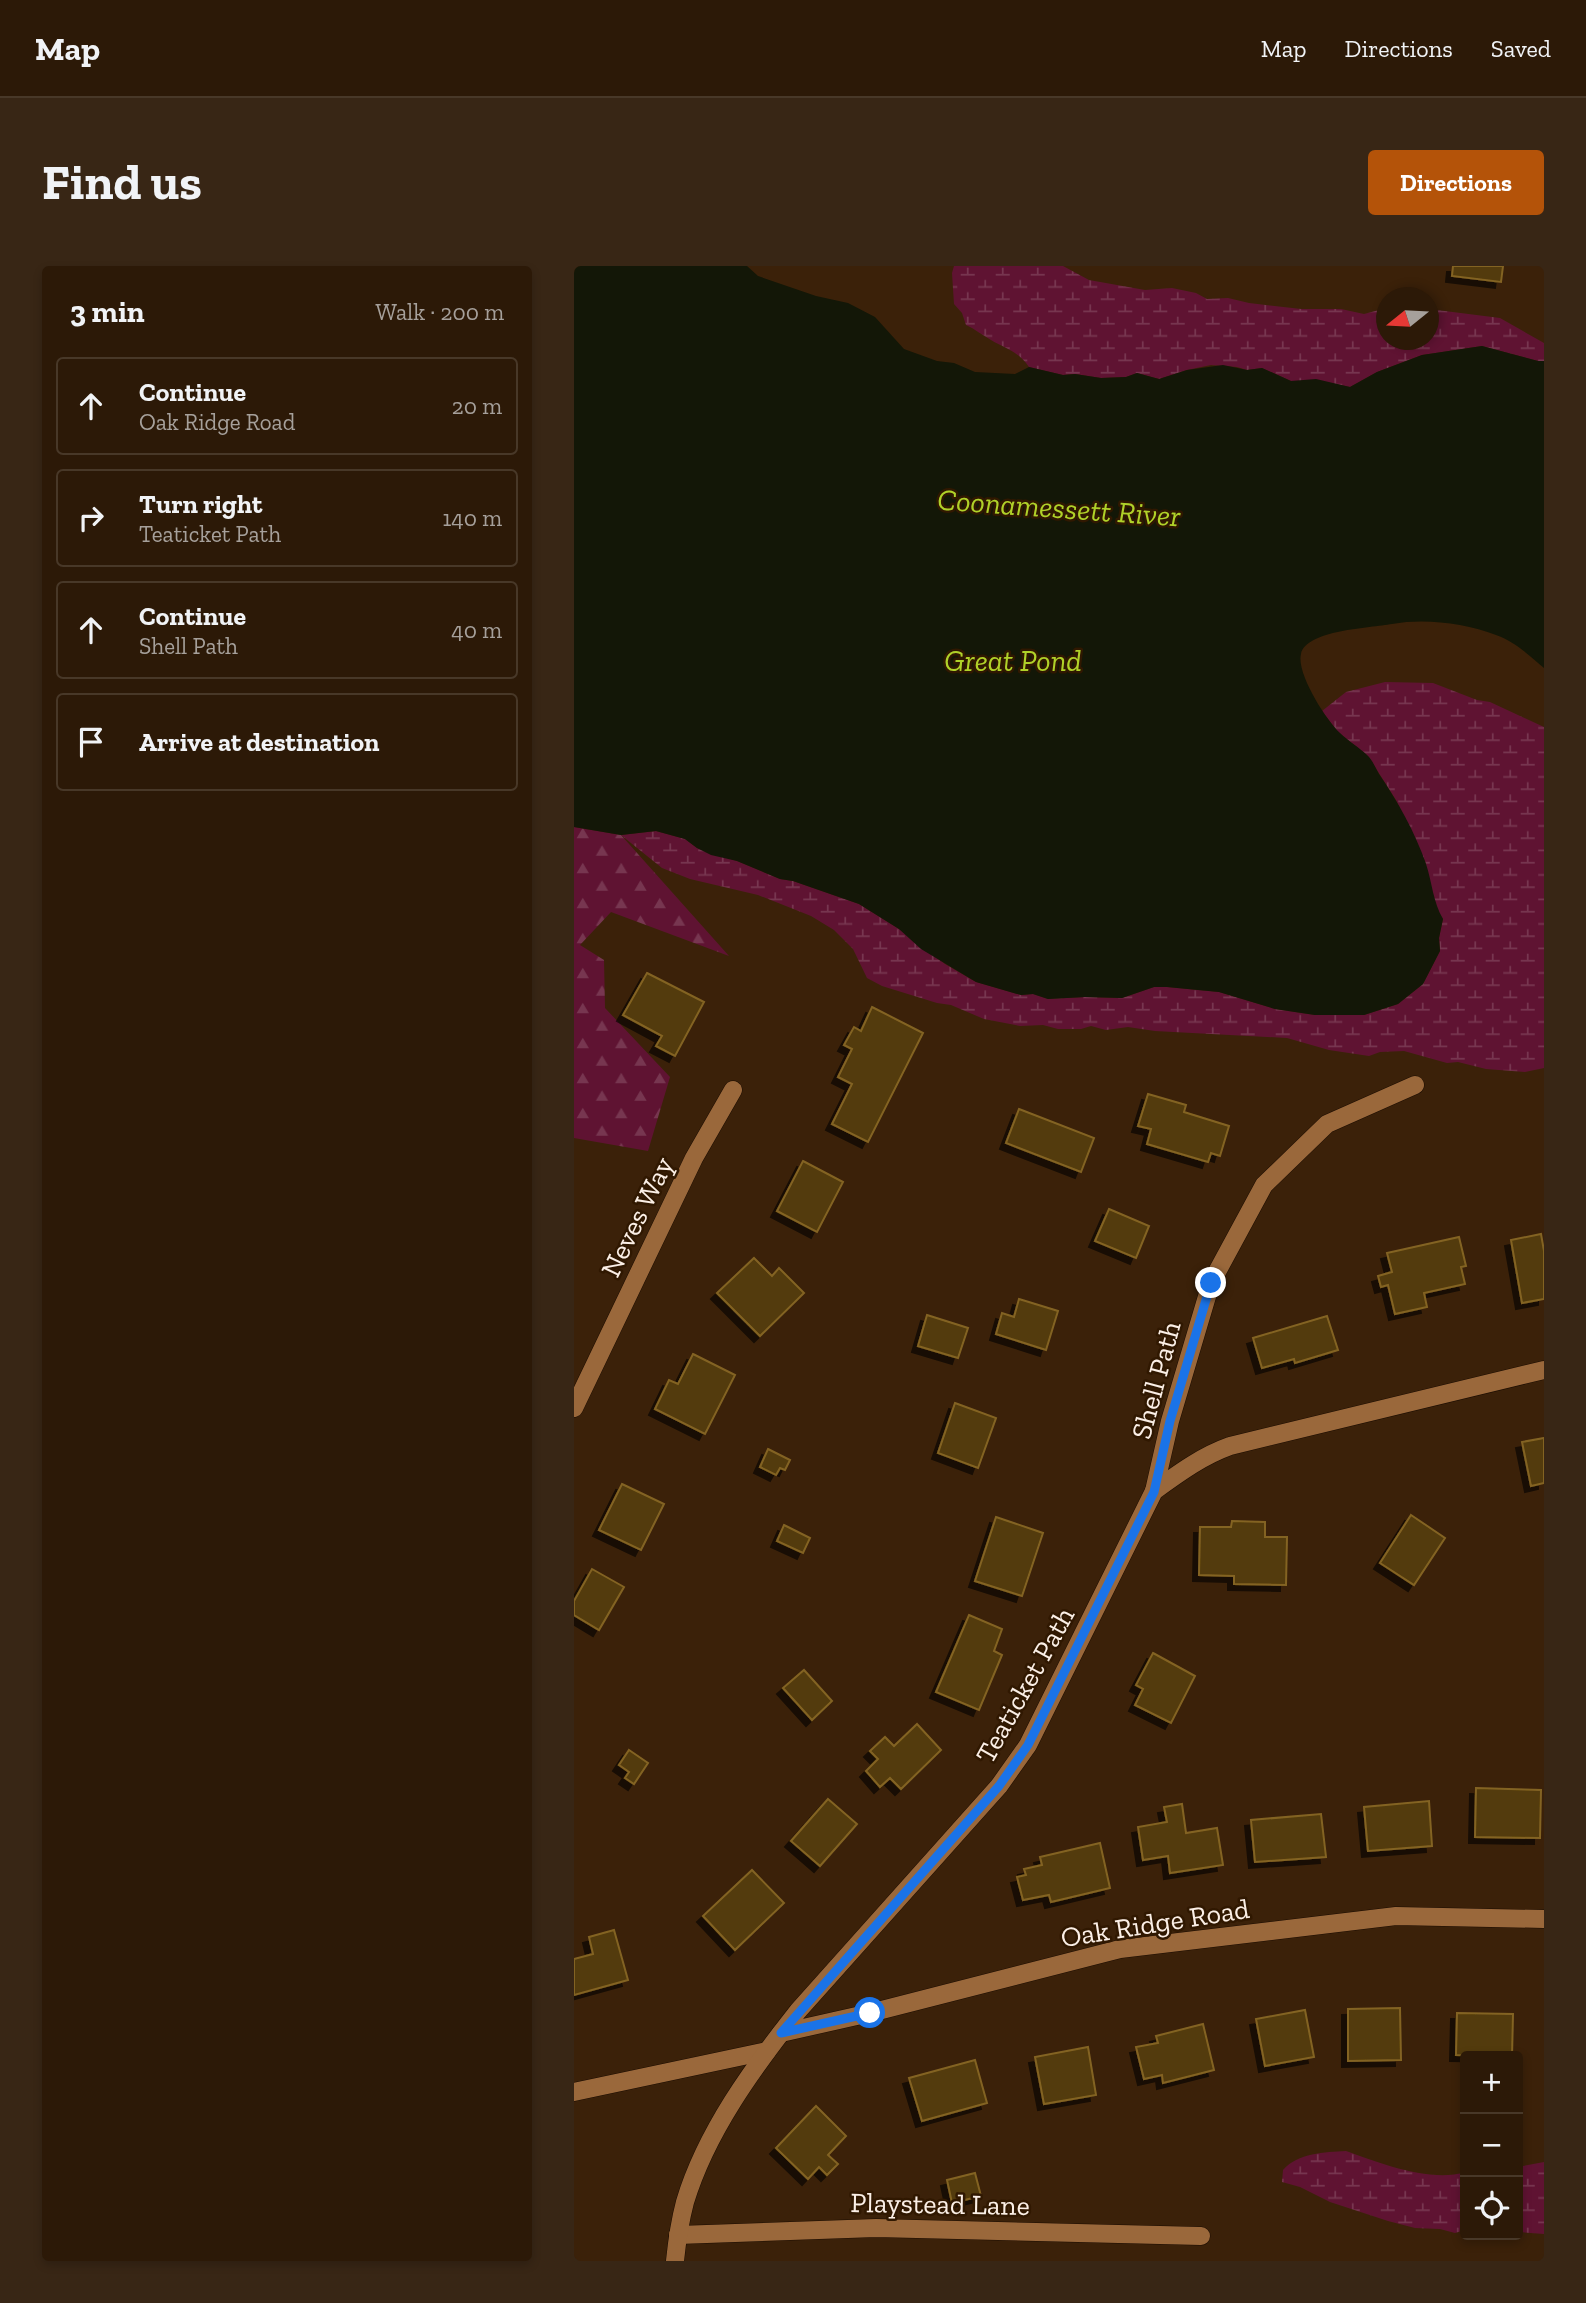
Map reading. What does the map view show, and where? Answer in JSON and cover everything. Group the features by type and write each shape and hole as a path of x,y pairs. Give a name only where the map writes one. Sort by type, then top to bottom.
{"street":[{"name":"Shell Path","path":"1154,1492 1170,1421 1211,1283 1265,1185 1327,1124 1415,1085"},
{"name":"Neves Way","path":"574,1408 694,1158 733,1090"},
{"name":"Teaticket Path","path":"675,2261 685,2204 701,2163 735,2099 781,2033 999,1786 1028,1745 1154,1492 1210,1453 1230,1446 1544,1370"},
{"name":"Oak Ridge Road","path":"781,2033 1120,1949 1396,1916 1544,1919"},
{"path":"574,2092 767,2052"},
{"name":"Playstead Lane","path":"678,2235 876,2228 1200,2236"}],"green space":[{"path":"954,266 1063,266 1089,280 1145,290 1172,288 1196,293 1207,299 1228,298 1249,303 1301,309 1341,309 1364,314 1376,311 1376,350 1439,350 1439,310 1500,318 1544,343 1544,361 1482,346 1422,355 1377,372 1350,387 1326,382 1291,381 1262,368 1247,370 1211,365 1159,379 1137,373 1126,377 1101,378 1063,375 1029,367 1016,354 966,325 962,313 954,304"},
{"path":"1385,682 1433,683 1477,700 1490,702 1544,727 1544,1068 1525,1072 1486,1069 1458,1062 1447,1063 1404,1051 1380,1052 1369,1056 1329,1050 1287,1038 1155,1031 1128,1027 1106,1030 1091,1026 1058,1029 1043,1025 1020,1026 984,1019 951,1005 882,986 867,978 853,949 834,930 811,916 758,895 690,879 662,868 621,835 656,831 685,839 697,848 780,879 859,904 899,929 945,964 976,982 1021,995 1033,994 1048,999 1122,998 1154,987 1167,987 1219,992 1275,1009 1315,1015 1364,1015 1398,1004 1423,984 1440,951 1439,938 1443,919 1436,909 1425,861 1396,800 1368,756 1338,732 1322,711 1346,692"},
{"path":"574,827 621,835 729,956 611,912 580,945 604,960 605,1008 670,1077 648,1151 574,1138"},
{"path":"1346,2151 1389,2166 1421,2173 1460,2173 1460,2232 1415,2228 1388,2221 1330,2202 1300,2187 1282,2182 1283,2170 1289,2164 1312,2154"},
{"path":"1544,2162 1544,2234 1523,2232 1523,2166"}],"water":[{"name":"Great Pond","path":"574,266 747,266 758,276 816,296 848,303 875,317 904,349 975,372 1015,374 1029,367 1063,375 1101,378 1126,377 1137,373 1159,379 1187,370 1223,365 1247,370 1262,368 1291,381 1316,379 1350,387 1377,372 1422,355 1482,346 1544,361 1544,668 1522,649 1503,638 1471,627 1431,622 1404,622 1326,635 1305,646 1301,654 1303,673 1320,707 1340,733 1371,760 1406,818 1422,852 1443,919 1439,938 1440,951 1423,984 1398,1004 1364,1015 1315,1015 1275,1009 1219,992 1167,987 1154,987 1122,998 1048,999 1033,994 1021,995 976,982 921,949 899,929 859,904 780,879 737,861 711,855 685,839 656,831 621,835 574,827"}],"building":[{"path":"1453,266 1503,266 1501,282 1452,276"},
{"path":"647,973 704,1002 675,1056 656,1046 662,1036 623,1015"},
{"path":"872,1007 923,1033 868,1142 832,1124 852,1084 838,1077 852,1049 844,1045 854,1027 861,1031"},
{"path":"1148,1094 1186,1105 1184,1112 1229,1126 1220,1156 1211,1153 1208,1162 1147,1144 1151,1129 1138,1126"},
{"path":"1019,1109 1094,1138 1081,1172 1006,1143"},
{"path":"803,1161 843,1182 817,1232 777,1211"},
{"path":"1109,1209 1149,1226 1136,1258 1095,1241"},
{"path":"1541,1234 1544,1251 1544,1299 1522,1303 1511,1240"},
{"path":"1459,1237 1466,1266 1461,1267 1465,1284 1424,1293 1427,1307 1395,1314 1388,1285 1381,1287 1378,1276 1392,1272 1387,1253"},
{"path":"754,1258 772,1276 779,1268 804,1293 760,1336 717,1293"},
{"path":"1019,1299 1058,1311 1046,1350 996,1334 1002,1313 1014,1317"},
{"path":"927,1315 968,1328 958,1358 918,1346"},
{"path":"1327,1316 1338,1350 1295,1363 1294,1359 1262,1368 1253,1338"},
{"path":"693,1354 735,1375 705,1434 655,1409 669,1380 678,1384"},
{"path":"955,1403 996,1418 978,1468 938,1453"},
{"path":"1544,1438 1544,1483 1531,1486 1522,1442"},
{"path":"768,1449 790,1460 785,1470 780,1468 776,1475 760,1467"},
{"path":"622,1484 664,1504 641,1550 599,1530"},
{"path":"1411,1515 1445,1538 1414,1585 1380,1563"},
{"path":"996,1517 1043,1533 1022,1596 975,1581"},
{"path":"1232,1521 1265,1522 1265,1537 1287,1537 1286,1585 1234,1584 1234,1576 1199,1575 1200,1527 1231,1527"},
{"path":"784,1525 810,1538 803,1553 777,1541"},
{"path":"592,1569 624,1587 599,1630 574,1615 574,1601"},
{"path":"969,1615 1002,1629 994,1651 1002,1655 979,1710 936,1692"},
{"path":"1153,1653 1195,1676 1171,1723 1135,1705 1143,1689 1136,1685"},
{"path":"804,1670 832,1701 812,1720 783,1688"},
{"path":"917,1724 941,1750 901,1789 890,1778 880,1787 866,1771 878,1759 870,1751 885,1737 894,1746"},
{"path":"629,1750 648,1763 634,1784 625,1778 629,1772 619,1765"},
{"path":"1476,1788 1541,1790 1540,1838 1475,1837"},
{"path":"828,1799 857,1824 820,1866 791,1841"},
{"path":"1429,1801 1432,1846 1368,1851 1364,1807"},
{"path":"1182,1804 1186,1833 1217,1828 1223,1865 1170,1873 1168,1856 1143,1860 1138,1827 1167,1822 1164,1807"},
{"path":"1321,1814 1326,1857 1255,1862 1251,1820"},
{"path":"1100,1843 1110,1888 1051,1902 1049,1895 1023,1900 1017,1877 1026,1875 1024,1869 1042,1865 1040,1857"},
{"path":"752,1870 784,1903 735,1950 703,1916"},
{"path":"614,1930 628,1980 574,1995 574,1959 593,1954 589,1937"},
{"path":"1400,2008 1401,2060 1348,2061 1348,2009"},
{"path":"1305,2010 1314,2057 1265,2066 1256,2019"},
{"path":"1457,2013 1513,2014 1512,2051 1460,2051 1460,2055 1456,2055"},
{"path":"1203,2024 1214,2070 1163,2083 1162,2075 1144,2079 1136,2047 1158,2043 1156,2036"},
{"path":"1088,2047 1096,2095 1044,2104 1035,2057"},
{"path":"975,2060 987,2103 922,2121 909,2078"},
{"path":"816,2106 846,2136 828,2155 838,2164 827,2175 819,2167 808,2179 776,2148"},
{"path":"975,2173 981,2196 952,2203 947,2180"}],"route":[{"path":"870,2013 781,2033 999,1786 1028,1745 1154,1492 1170,1421 1211,1283"}],"water label":[{"name":"Coonamessett River","path":"1059,508"}]}
